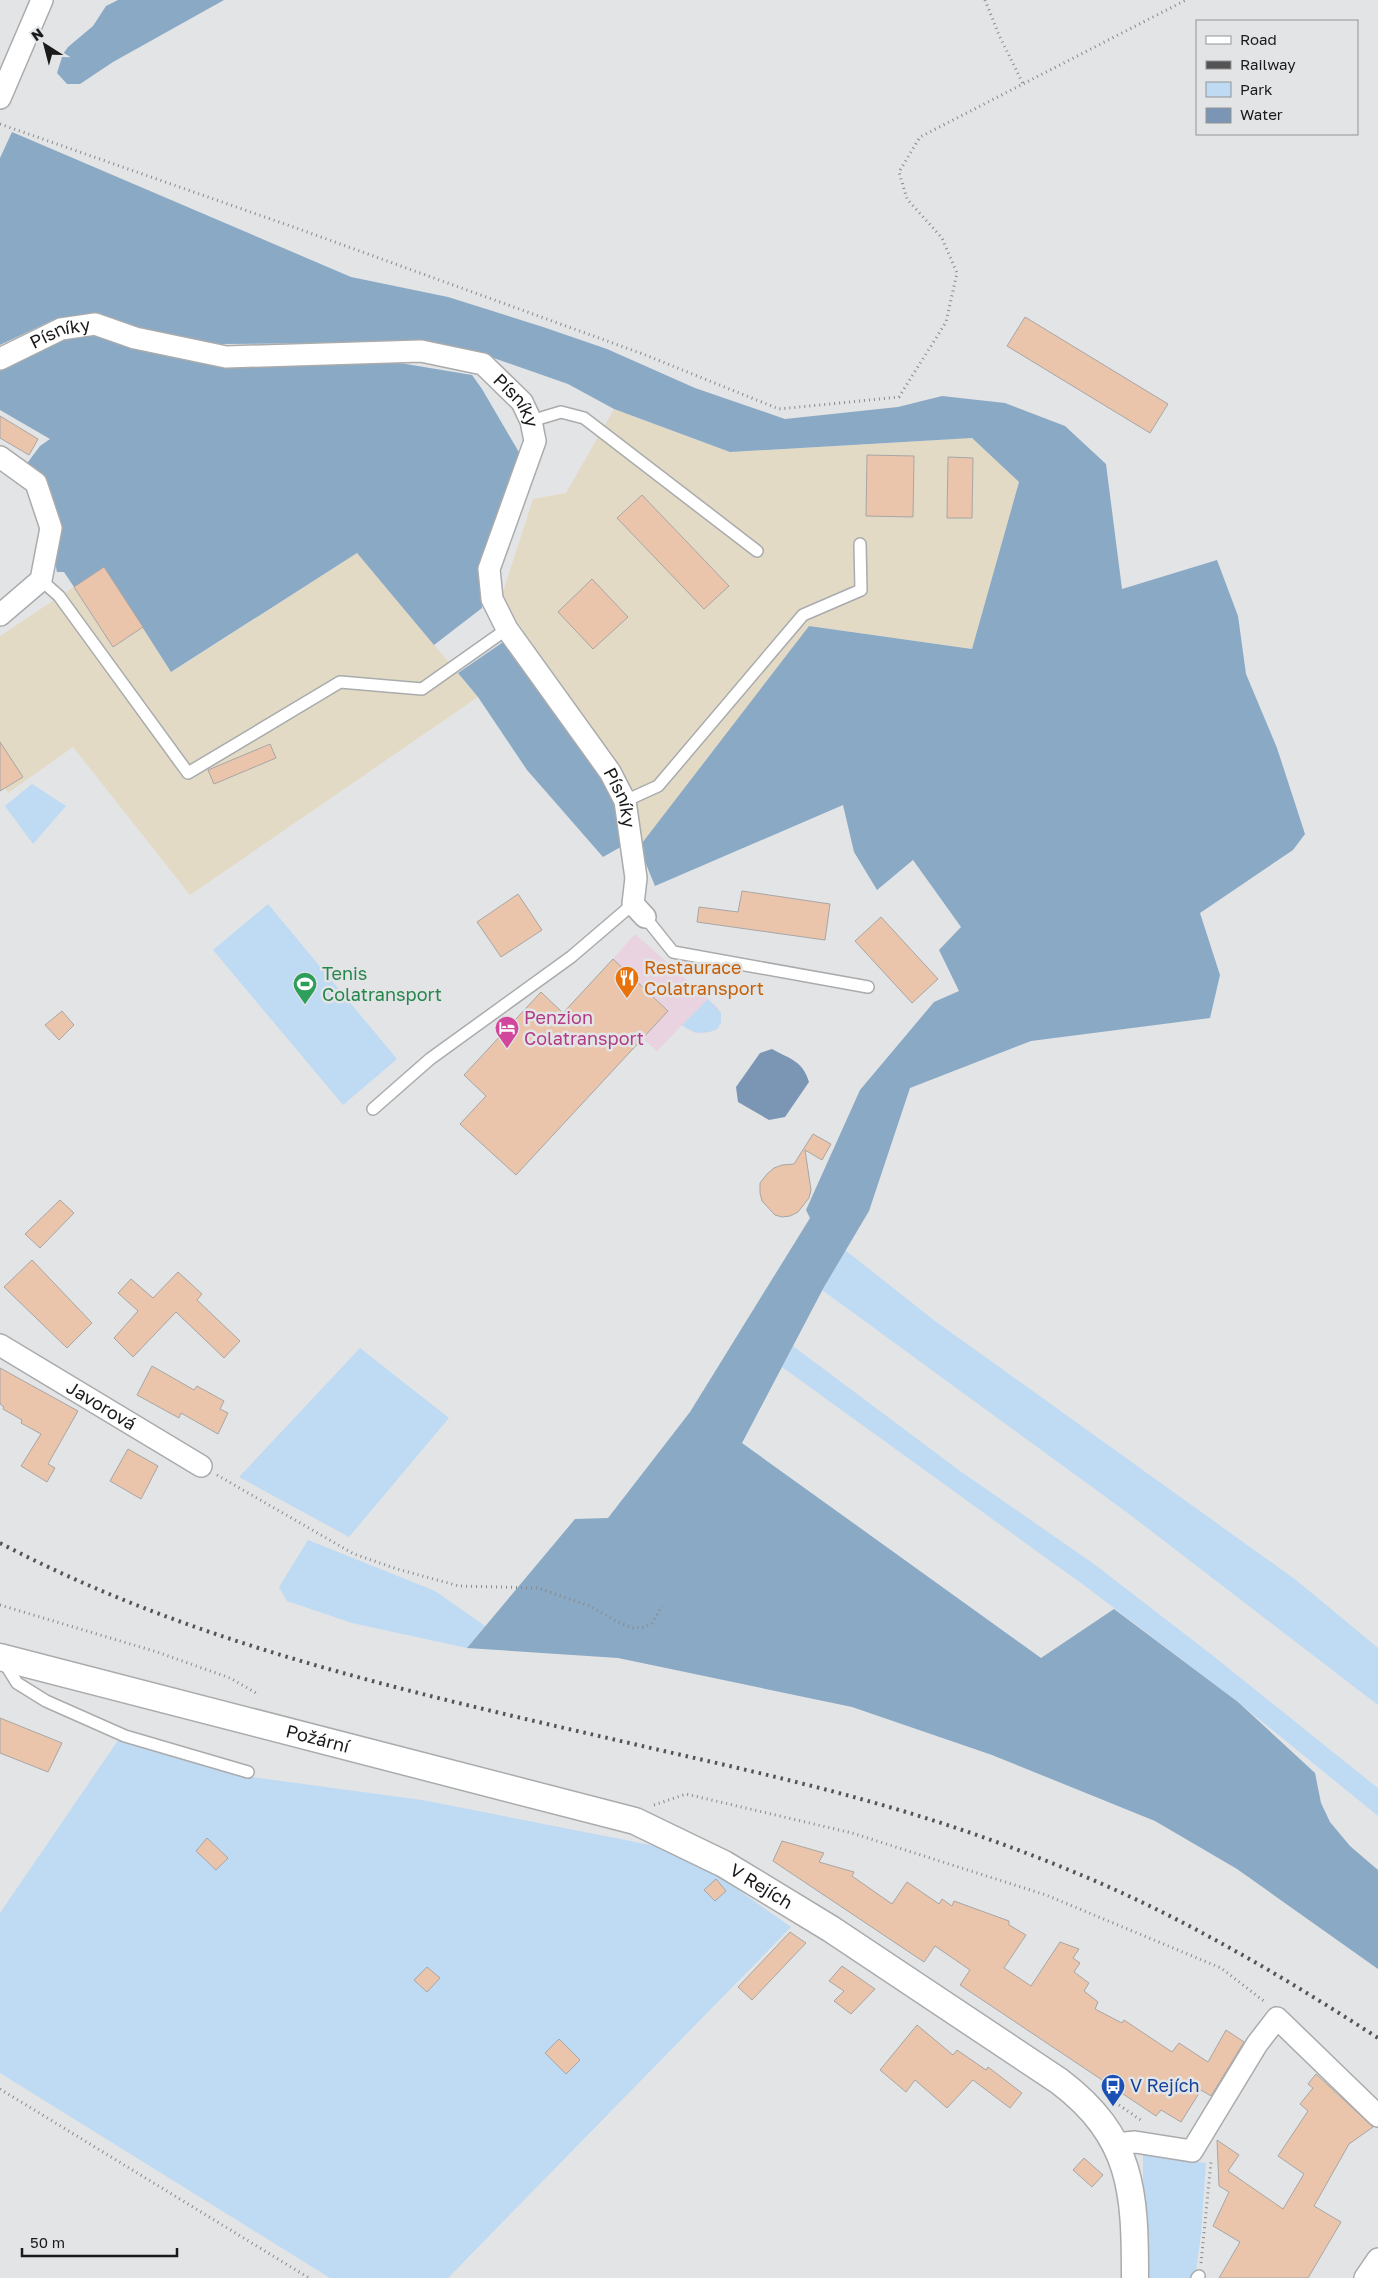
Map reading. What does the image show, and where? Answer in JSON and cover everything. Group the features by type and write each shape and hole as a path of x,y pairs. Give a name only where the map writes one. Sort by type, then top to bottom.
{"street":[{"path":"0,98 42,0"},
{"name":"Písníky","path":"0,359 61,328 95,324 135,338 226,357 421,351 483,364 522,402 531,421 535,441 489,569 492,600 507,629 610,772 625,801 639,911"},
{"path":"0,456 36,483 52,528 41,580 0,615"},
{"name":"Javorová","path":"0,1346 201,1466"},
{"name":"Požární","path":"1,1657 640,1814"},
{"name":"V Rejích","path":"640,1814 831,1929 1059,2081 1096,2114 1116,2144 1128,2176 1134,2212 1137,2277"},
{"path":"1116,2144 1135,2142 1192,2151 1257,2044 1276,2018 1378,2116"},
{"path":"1365,2278 1378,2259"}],"lane":[{"path":"531,421 561,412 584,418 757,552"},
{"path":"625,801 658,786 803,615 861,590 860,544"},
{"path":"41,580 60,596 188,773 340,682 422,690 507,629"},
{"path":"374,1109 430,1059 571,957 639,911 673,952 868,987"},
{"path":"1,1657 17,1683 46,1701 125,1736 248,1772"}],"path":[{"path":"985,0 1023,84"},
{"path":"0,124 299,229 643,354 779,409 899,397 946,322 957,273 942,238 907,199 899,172 920,138 1186,0"},
{"path":"201,1466 354,1554 397,1569 459,1586 538,1588 590,1606 616,1622 632,1628 645,1627 652,1623 662,1606"},
{"path":"0,1605 157,1652 230,1678 256,1694"},
{"path":"640,1814 686,1794 852,1833 1046,1895 1221,1968 1273,2008 1276,2018"},
{"path":"0,2088 309,2278"},
{"path":"1192,2151 1212,2157 1198,2277"}],"shaded area":[{"path":"118,0 224,0 113,62 80,84 67,84 57,73 63,54 68,47 93,26 106,6"},
{"path":"12,132 351,277 448,297 543,327 607,349 695,388 785,419 898,407 942,396 1005,403 1065,426 1106,464 1122,589 1217,560 1238,616 1246,674 1277,748 1305,834 1293,850 1200,913 1220,975 1210,1018 1031,1041 910,1088 869,1211 824,1287 742,1443 1041,1658 1114,1609 1238,1702 1315,1773 1321,1803 1330,1822 1350,1846 1378,1870 1378,1969 1237,1869 1155,1821 992,1755 852,1707 618,1658 467,1648 575,1519 608,1518 690,1412 810,1218 806,1210 860,1090 934,1002 959,991 939,950 961,927 913,860 877,890 854,852 843,805 655,886 639,847 809,626 972,649 1019,482 972,438 730,452 614,409 568,384 488,356 421,342 220,344 138,329 99,313 55,319 0,345 0,158"},
{"path":"90,334 127,347 229,367 394,362 472,375 520,454 479,566 482,608 434,645 357,553 171,672 104,567 74,587 64,572 57,572 57,522 54,502 45,485 25,466 40,446 50,439 0,410 0,368 62,338"},
{"path":"614,409 730,452 972,438 1019,482 972,649 809,626 639,847 629,786 501,598 533,499 566,493"},
{"path":"357,553 478,697 190,895 73,747 8,793 0,781 0,636 104,567 172,672"},
{"path":"506,640 601,773 621,812 624,845 603,857 527,770 478,697 458,673"},
{"path":"635,934 717,1007 721,1013 721,1022 717,1029 710,1032 695,1033 682,1025 657,1051 642,1038 668,1010 613,959"}],"green space":[{"path":"32,784 66,806 33,844 5,806"},
{"name":"Tenis Colatransport","path":"268,904 397,1059 343,1105 213,950"},
{"path":"708,999 721,1013 721,1022 717,1029 699,1033 682,1025"},
{"path":"845,1250 935,1321 1296,1580 1378,1648 1378,1705 1129,1514 822,1290"},
{"path":"793,1346 960,1471 1094,1564 1212,1655 1378,1788 1378,1816 1238,1702 1085,1586 782,1367"},
{"path":"360,1348 449,1418 349,1537 239,1477"},
{"path":"308,1540 435,1591 485,1626 467,1648 352,1623 287,1601 279,1587"},
{"path":"121,1736 244,1776 422,1800 666,1848 707,1868 791,1927 448,2278 330,2278 0,2073 0,1913"},
{"path":"1143,2154 1206,2163 1201,2234 1195,2278 1143,2278"}],"water":[{"path":"772,1049 799,1065 809,1082 785,1117 769,1120 738,1102 736,1087 760,1053"}],"building":[{"path":"1025,317 1168,404 1150,433 1007,346"},
{"path":"0,416 38,439 29,455 0,438"},
{"path":"867,455 914,456 913,517 866,516"},
{"path":"948,457 973,458 972,518 947,518"},
{"path":"642,495 729,586 704,609 617,518"},
{"path":"104,567 143,627 113,647 74,587"},
{"path":"592,579 628,617 593,649 558,612"},
{"path":"0,742 23,777 0,791"},
{"path":"270,744 276,758 214,784 208,770"},
{"path":"742,891 830,904 825,940 697,922 699,907 738,912"},
{"path":"518,894 542,930 501,957 477,922"},
{"path":"881,917 938,979 912,1003 855,941"},
{"path":"613,959 668,1011 516,1175 460,1124 486,1096 464,1075 541,992 563,1013"},
{"path":"62,1011 74,1025 59,1040 45,1025"},
{"path":"813,1134 831,1144 822,1160 805,1150 811,1190 809,1198 798,1212 790,1216 782,1217 775,1215 762,1201 760,1183 774,1168 794,1164"},
{"path":"60,1200 74,1213 40,1248 25,1234"},
{"path":"32,1260 92,1323 67,1348 4,1287"},
{"path":"178,1272 202,1294 197,1300 240,1341 224,1358 176,1312 133,1357 114,1338 138,1311 118,1293 131,1279 153,1298"},
{"path":"152,1366 194,1390 197,1386 224,1401 220,1409 228,1413 218,1434 181,1413 179,1418 137,1395"},
{"path":"0,1368 78,1411 48,1464 55,1468 47,1482 21,1466 41,1434 21,1423 22,1420 3,1409 4,1407 0,1404"},
{"path":"128,1449 158,1466 141,1499 110,1481"},
{"path":"0,1718 62,1743 48,1772 0,1753"},
{"path":"207,1838 228,1858 216,1870 196,1851"},
{"path":"782,1841 824,1853 819,1862 854,1872 852,1876 892,1904 907,1882 939,1904 942,1899 952,1906 954,1901 1009,1921 1009,1925 1026,1935 1004,1968 1031,1986 1060,1942 1079,1949 1073,1958 1080,1963 1074,1972 1089,1983 1084,1991 1098,2002 1095,2009 1122,2023 1124,2020 1172,2052 1179,2043 1208,2062 1226,2030 1244,2042 1211,2096 1201,2090 1181,2122 1161,2110 1156,2116 960,1985 970,1970 935,1946 924,1962 773,1861"},
{"path":"716,1879 726,1891 715,1901 704,1890"},
{"path":"790,1932 806,1943 752,2000 738,1987"},
{"path":"842,1966 875,1989 851,2014 834,2001 844,1991 829,1981"},
{"path":"427,1967 440,1978 427,1992 414,1980"},
{"path":"917,2025 953,2055 957,2050 986,2070 988,2067 1022,2093 1010,2108 973,2080 947,2108 915,2080 906,2092 880,2070"},
{"path":"559,2039 580,2060 566,2074 545,2053"},
{"path":"1316,2074 1373,2127 1349,2144 1314,2206 1341,2222 1308,2278 1219,2278 1240,2242 1213,2226 1229,2192 1219,2186 1217,2140 1239,2155 1228,2171 1283,2209 1304,2174 1278,2156 1308,2111 1300,2104 1313,2088 1308,2084"},
{"path":"1084,2158 1103,2175 1092,2187 1073,2170"}],"railway":[{"path":"0,1543 78,1580 157,1613 320,1667 487,1710 812,1786 906,1812 1000,1843 1093,1880 1203,1933 1274,1973 1378,2038"}],"place":[{"name":"Restaurace Colatransport","path":"627,999"},
{"name":"Tenis Colatransport","path":"305,1005"},
{"name":"Penzion Colatransport","path":"507,1049"},
{"name":"V Rejích","path":"1113,2107"}]}
